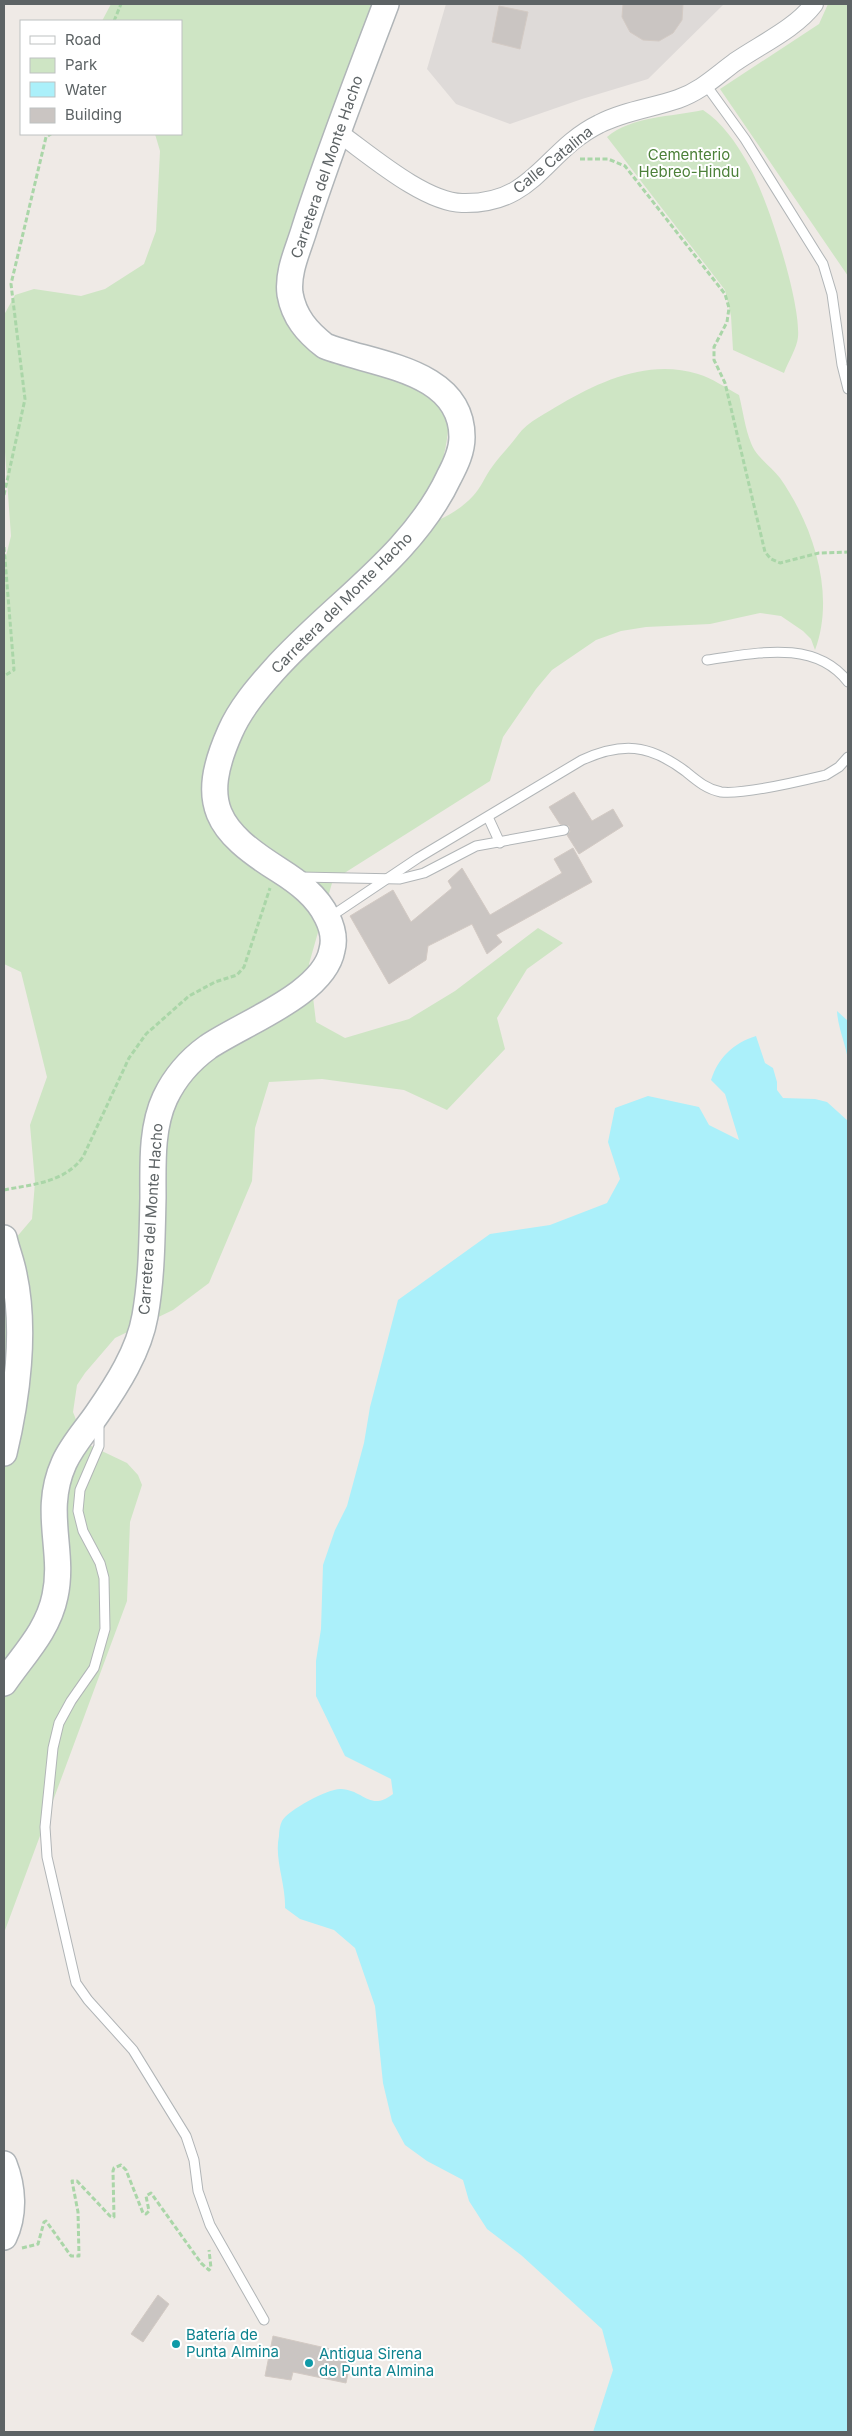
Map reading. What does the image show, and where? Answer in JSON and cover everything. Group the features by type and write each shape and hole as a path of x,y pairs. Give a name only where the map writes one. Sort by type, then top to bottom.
{"main road":[{"name":"Carretera del Monte Hacho","path":"4,1683 43,1630 51,1612 58,1572 52,1514 56,1487 69,1453 98,1412 133,1355 144,1324 150,1282 156,1126 163,1103 174,1081 190,1062 202,1052 290,999 322,972 333,949 333,938 328,918 316,900 283,873 235,839 224,825 217,809 214,792 215,774 231,729 248,701 297,645 372,575 412,534 444,487 458,458 462,440 460,421 454,404 442,390 427,379 325,346 301,324 294,309 290,293 290,276 316,190 386,4"},
{"path":"4,1238 14,1275 19,1332 11,1423 4,1453"},
{"path":"4,2164 11,2182 10,2243"}],"street":[{"name":"Calle Catalina","path":"338,133 415,186 436,198 460,203 484,203 507,196 528,185 571,141 598,124 628,112 677,99 706,85 735,62 799,19 814,4"}],"lane":[{"path":"706,85 744,139 823,264 832,294 844,376 848,389"},
{"path":"707,660 790,651 815,658 843,675 848,682"},
{"path":"328,918 418,858 582,760 602,751 624,747 646,750 666,758 704,786 730,792 826,775 840,767 848,757"},
{"path":"488,817 500,843"},
{"path":"283,873 388,879 412,878 476,846 564,830"},
{"path":"98,1412 99,1446 80,1490 78,1510 83,1531 100,1563 104,1578 105,1629 94,1668 64,1712 55,1736 45,1827 47,1857 76,1983 88,2000 134,2050 186,2136 194,2160 198,2191 210,2225 264,2320"}],"path":[{"path":"114,20 121,4"},
{"path":"4,495 25,399 11,284 46,137 49,135"},
{"path":"553,160 608,159 617,161 631,172 725,294 729,308 727,322 714,347 714,360 725,383 765,552 771,559 780,563 819,554 848,552"},
{"path":"4,547 14,670 4,676"},
{"path":"4,1190 58,1179 76,1166 129,1058 146,1034 189,996 208,985 237,975 244,967 283,873"},
{"path":"10,2243 38,2244 44,2222 46,2221 71,2256 79,2256 78,2212 72,2181 76,2181 110,2216 114,2217 113,2171 114,2168 121,2165 126,2170 143,2213 146,2214 149,2211 146,2196 151,2193 201,2263 209,2270 208,2244"}],"shaded area":[{"path":"446,4 724,4 648,79 510,124 456,104 427,69"}],"green space":[{"path":"111,4 380,4 292,294 326,358 363,372 412,383 449,415 443,459 435,486 418,528 448,515 467,502 476,493 492,467 522,430 544,414 593,387 627,374 662,369 680,370 703,376 739,395 753,448 780,478 792,497 811,538 822,583 823,606 821,628 815,650 811,639 803,631 781,616 760,613 710,624 646,627 621,631 596,640 552,670 536,689 503,737 490,781 346,872 332,883 309,964 316,1022 345,1038 409,1019 455,991 538,928 563,943 527,969 497,1018 505,1049 447,1110 404,1090 322,1079 269,1082 255,1128 252,1181 209,1283 173,1310 115,1338 77,1385 73,1412 85,1443 127,1463 138,1475 142,1485 130,1522 127,1601 4,1933 4,1252 32,1219 35,1182 30,1125 47,1077 21,972 4,964 4,564 11,536 4,438 4,315 15,295 34,289 81,296 105,289 144,264 156,231 160,151 155,135 182,135 182,20 103,20"},
{"path":"828,4 848,4 848,276 720,89 819,24"},
{"name":"Cementerio Hebreo-Hindu","path":"703,110 733,140 747,162 763,197 781,248 794,299 798,337 784,373 733,350 731,316 725,290 607,137 617,130 640,121"}],"water":[{"path":"837,1011 848,1021 848,1061 839,1024"},
{"path":"756,1036 765,1063 773,1068 777,1090 783,1098 815,1099 827,1102 848,1121 848,2432 593,2432 613,2370 602,2329 521,2255 487,2229 469,2201 463,2180 427,2161 405,2145 392,2121 383,2083 375,2006 355,1948 334,1930 300,1919 285,1908 278,1854 279,1832 281,1823 292,1811 328,1792 341,1789 349,1790 373,1801 385,1799 393,1794 391,1779 345,1756 316,1696 316,1661 321,1629 323,1565 335,1530 347,1506 398,1300 490,1234 550,1225 607,1203 620,1179 608,1142 615,1108 648,1096 699,1107 709,1125 739,1140 725,1094 711,1080 722,1058 728,1052 740,1043"}],"building":[{"path":"623,4 683,4 682,20 673,33 659,41 643,40 630,32 622,17"},
{"path":"499,6 528,12 520,49 492,42"},
{"path":"574,792 592,821 613,809 623,826 579,854 567,835 570,832 569,826 560,824 549,807"},
{"path":"573,848 592,882 496,935 502,942 487,954 472,924 428,946 426,960 389,984 350,916 393,890 411,922 452,888 448,881 462,868 490,915 562,873 554,859"},
{"path":"158,2295 169,2304 143,2342 131,2334"},
{"name":"Antigua Sirena de Punta Almina","path":"273,2336 352,2354 346,2383 293,2372 291,2380 265,2376"}],"place":[{"name":"Batería de Punta Almina","path":"176,2344"},
{"name":"Antigua Sirena de Punta Almina","path":"309,2363"}]}
